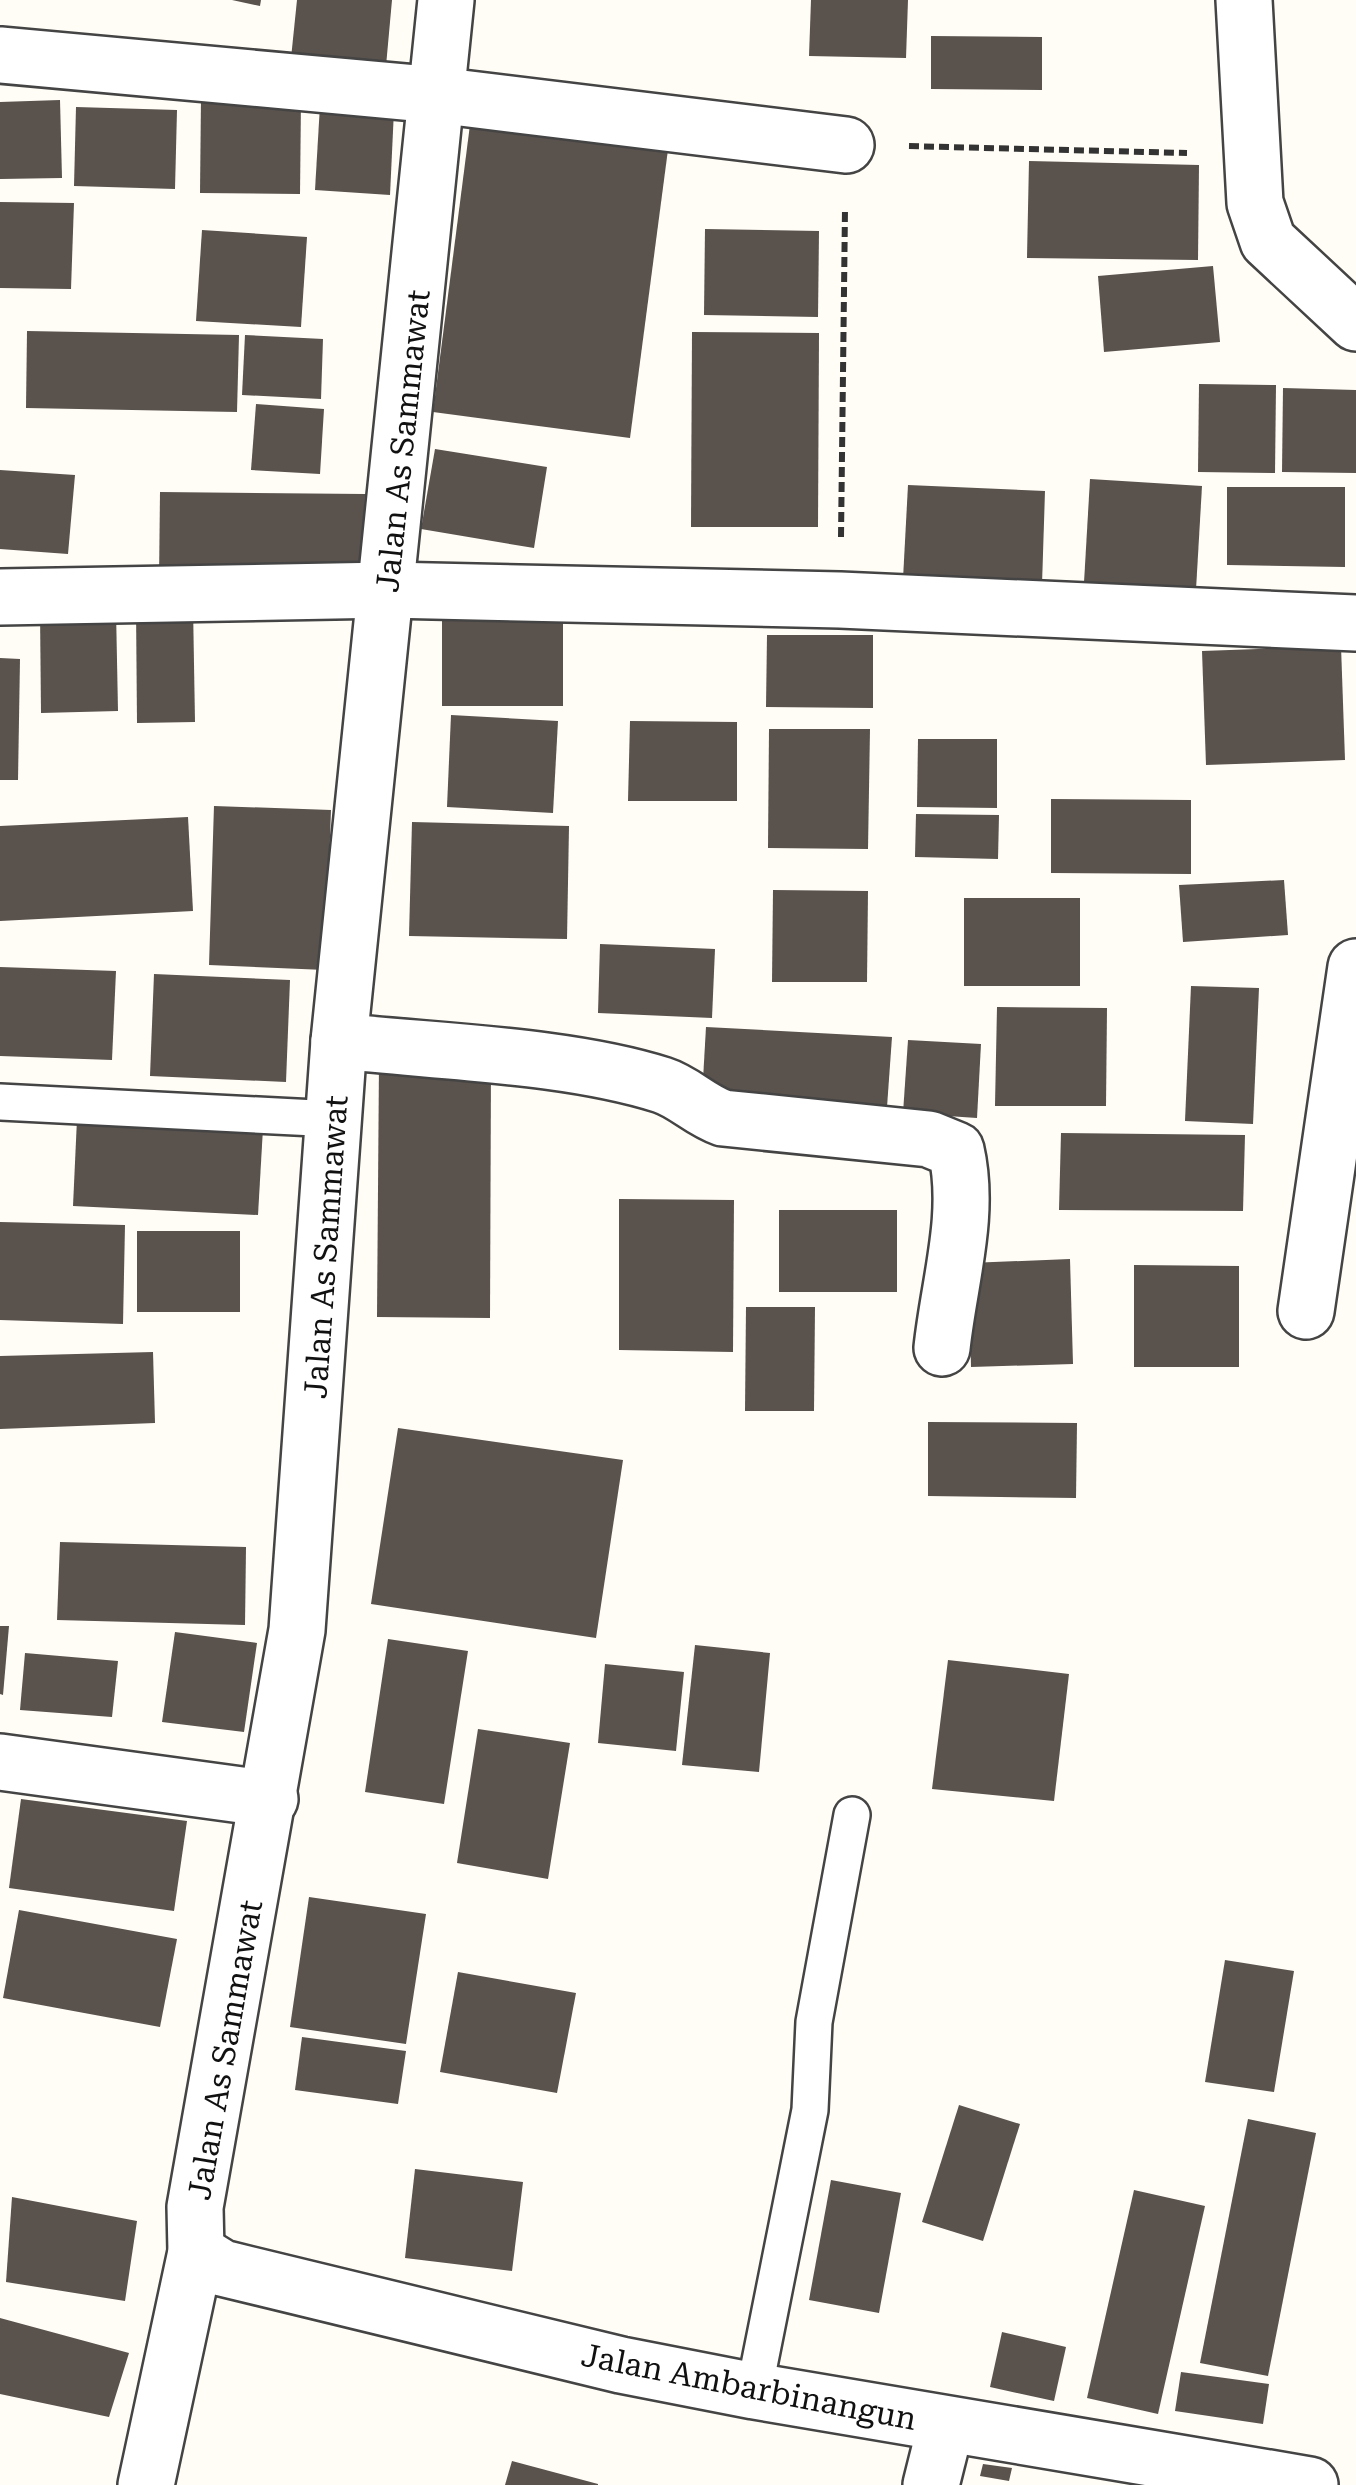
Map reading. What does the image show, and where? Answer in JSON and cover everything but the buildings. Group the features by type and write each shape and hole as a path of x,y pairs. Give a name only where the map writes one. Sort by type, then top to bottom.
{"street":[{"name":"Jalan As Sammawat","path":"146,2485 196,2252 195,2207 298,1630 340,1041 446,0"},
{"path":"1244,0 1255,203 1268,240 1356,323"},
{"path":"0,55 437,94 846,145"},
{"path":"0,596 388,590 840,600 1356,623"},
{"path":"1306,1311 1356,967"},
{"path":"340,1041 612,1071 668,1086 700,1110 723,1118 929,1139 956,1150 962,1175 959,1238 942,1348"},
{"path":"0,1762 270,1799"},
{"name":"Jalan Ambarbinangun","path":"196,2252 222,2268 754,2392 1310,2485"},
{"path":"932,2485 946,2425"}],"lane":[{"path":"0,1102 335,1119"},
{"path":"754,2392 810,2110 814,2022 852,1816"}],"path":[{"path":"840,600 846,145 1253,154"}]}
